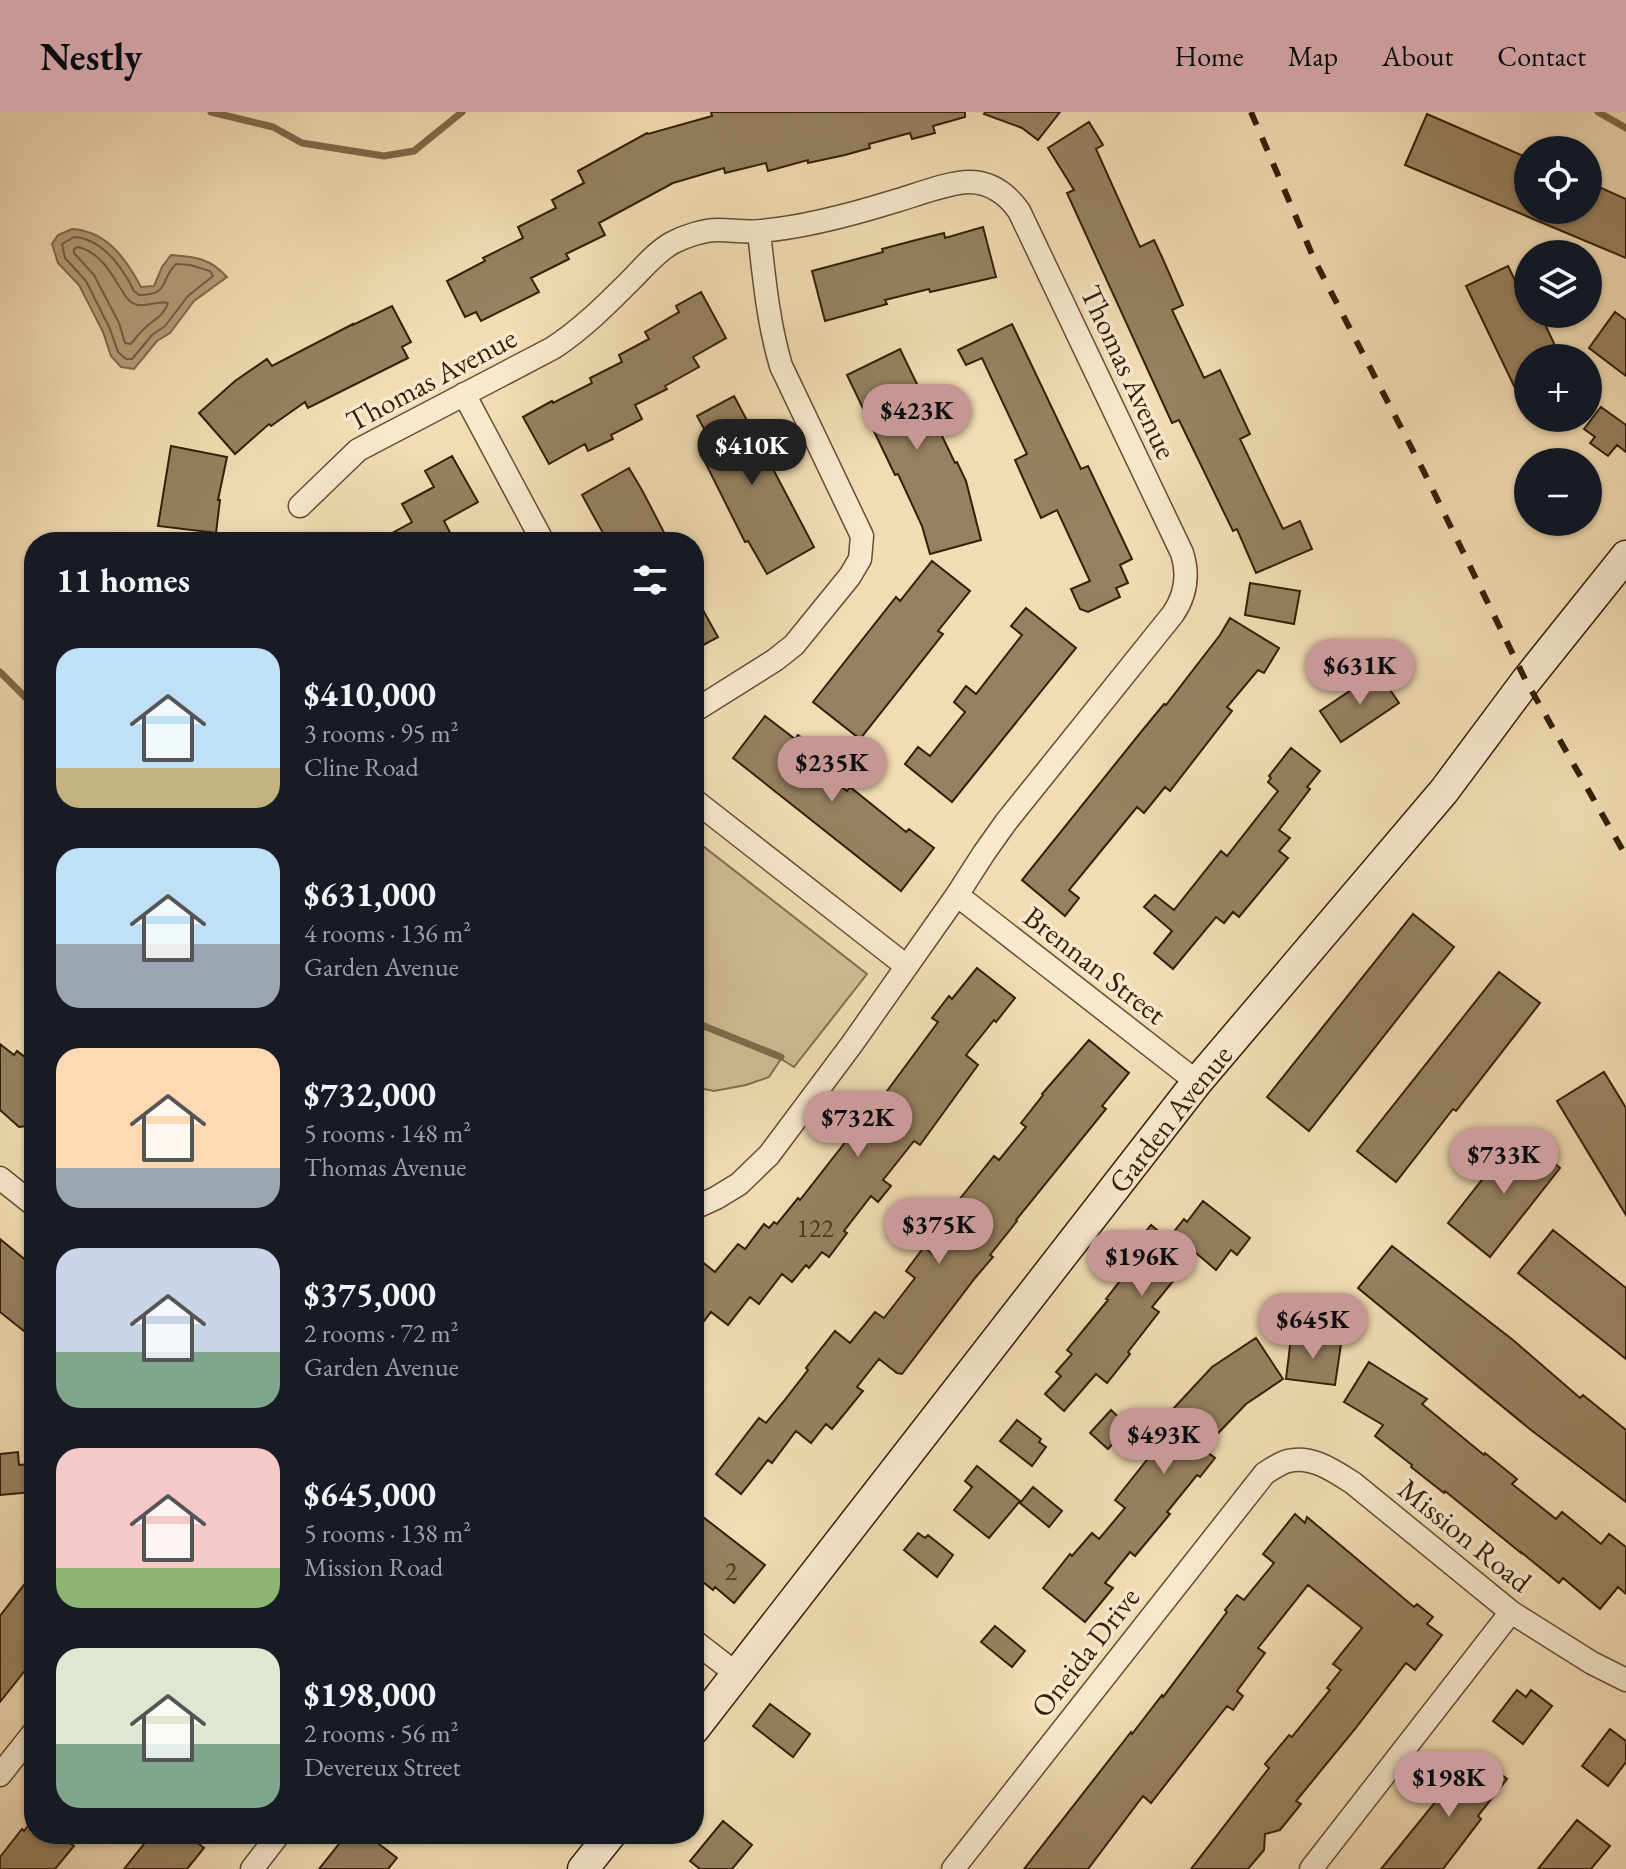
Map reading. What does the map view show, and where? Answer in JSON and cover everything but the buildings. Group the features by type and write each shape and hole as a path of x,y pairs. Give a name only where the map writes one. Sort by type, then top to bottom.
{"street":[{"name":"Thomas Avenue","path":"300,506 358,450 573,335 672,243 714,229 759,232 813,222 866,210 958,182 979,183 998,190 1019,211 1185,561 1185,589 1178,607 1006,822 852,1044 769,1155 739,1184 704,1203"},
{"path":"704,705 794,645 850,576 860,559 862,536 777,354 759,232"},
{"path":"464,394 538,532"},
{"name":"Garden Avenue","path":"704,1717 1197,1082 1444,791 1526,681 1626,556"},
{"path":"704,808 905,965"},
{"name":"Brennan Street","path":"957,895 1197,1082"},
{"path":"0,1178 24,1197"},
{"name":"Mission Road","path":"1265,1473 1285,1461 1300,1460 1326,1466 1353,1483 1511,1612 1592,1663 1626,1680"},
{"name":"Oneida Drive","path":"953,1869 1265,1473"},
{"path":"1311,1869 1511,1612"},
{"path":"704,1649 738,1675"},
{"path":"0,1775 24,1745"},
{"path":"252,1869 271,1844"},
{"path":"583,1869 603,1844"}],"shaded area":[{"path":"704,847 867,974 794,1067 781,1059 769,1077 714,1091 704,1089"}],"water":[{"path":"72,229 95,235 114,248 141,287 154,286 171,255 202,260 227,277 194,301 170,333 157,341 134,369 121,367 111,356 103,332 79,285 58,263 52,244 58,235"}],"waterway":[{"path":"211,112 273,127 302,143 384,156 414,151 462,112"},
{"path":"1598,112 1626,128"},
{"path":"0,672 24,696"},
{"path":"704,1026 781,1057"}],"railway":[{"path":"1251,112 1314,259 1424,472 1526,681 1626,856"}]}
